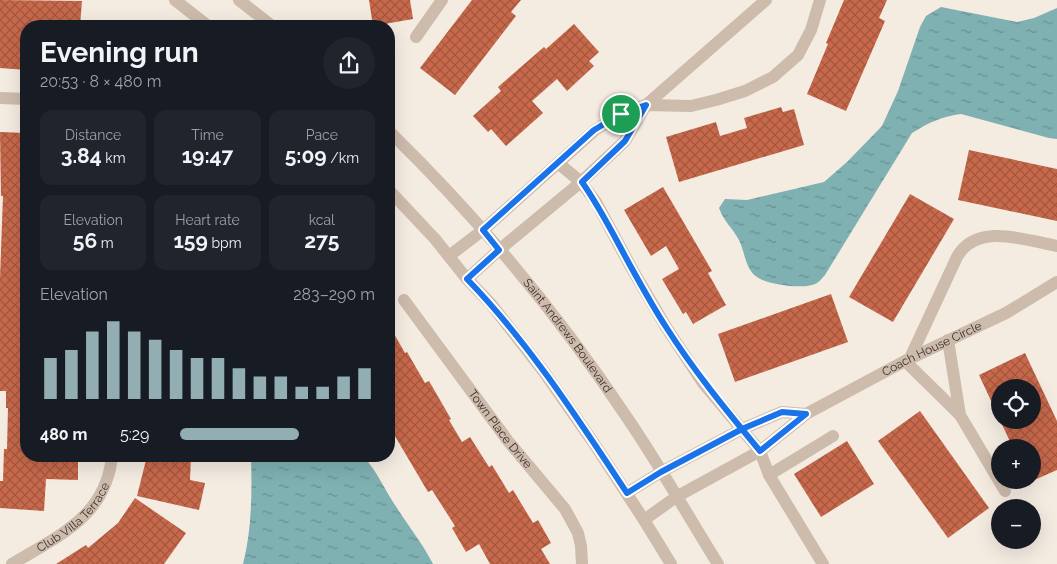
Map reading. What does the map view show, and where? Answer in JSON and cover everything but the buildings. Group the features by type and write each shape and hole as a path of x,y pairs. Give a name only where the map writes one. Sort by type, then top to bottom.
{"street":[{"path":"175,0 200,20"},
{"path":"239,0 264,20"},
{"path":"416,37 442,0"},
{"path":"467,279 499,250 582,182 625,141 646,105 766,0"},
{"path":"448,256 483,230 594,130 621,114 646,105 690,106 746,91 773,77 798,55 811,30 820,0"},
{"path":"0,98 20,98"},
{"name":"Saint Andrews Boulevard","path":"395,137 483,230 527,282 580,350 629,420 718,564"},
{"path":"558,163 582,182 596,202 666,327 703,382 760,451 768,475 823,564"},
{"path":"395,196 491,304 544,372 627,493 671,564"},
{"path":"1005,491 960,415 907,359 957,257 967,244 980,238 1006,236 1057,246"},
{"name":"Coach House Circle","path":"644,520 676,498 760,451 806,414 907,359 1006,314 1057,282"},
{"name":"Town Place Drive","path":"404,300 508,441 565,509 578,533 582,564"},
{"path":"948,340 960,415"},
{"path":"627,493 661,472 742,429 782,412 806,414"},
{"path":"768,475 833,436"},
{"name":"Club Villa Terrace","path":"12,564 74,526 92,508 104,487 111,462"}],"water":[{"path":"941,7 1017,22 1034,18 1057,8 1057,139 961,114 948,116 930,123 912,133 825,275 817,283 805,286 787,286 757,277 750,270 739,240 719,208 725,199 747,200 824,182 847,162 882,126 898,91 920,27 926,16"},
{"path":"251,462 368,462 433,564 243,564 250,524"}],"route":[{"path":"621,114 594,130 483,230 499,250 467,279 491,304 544,372 627,493 661,472 742,429 782,412 806,414 760,451 742,429 703,382 666,327 596,202 582,182 625,141 646,105 621,114"}]}
